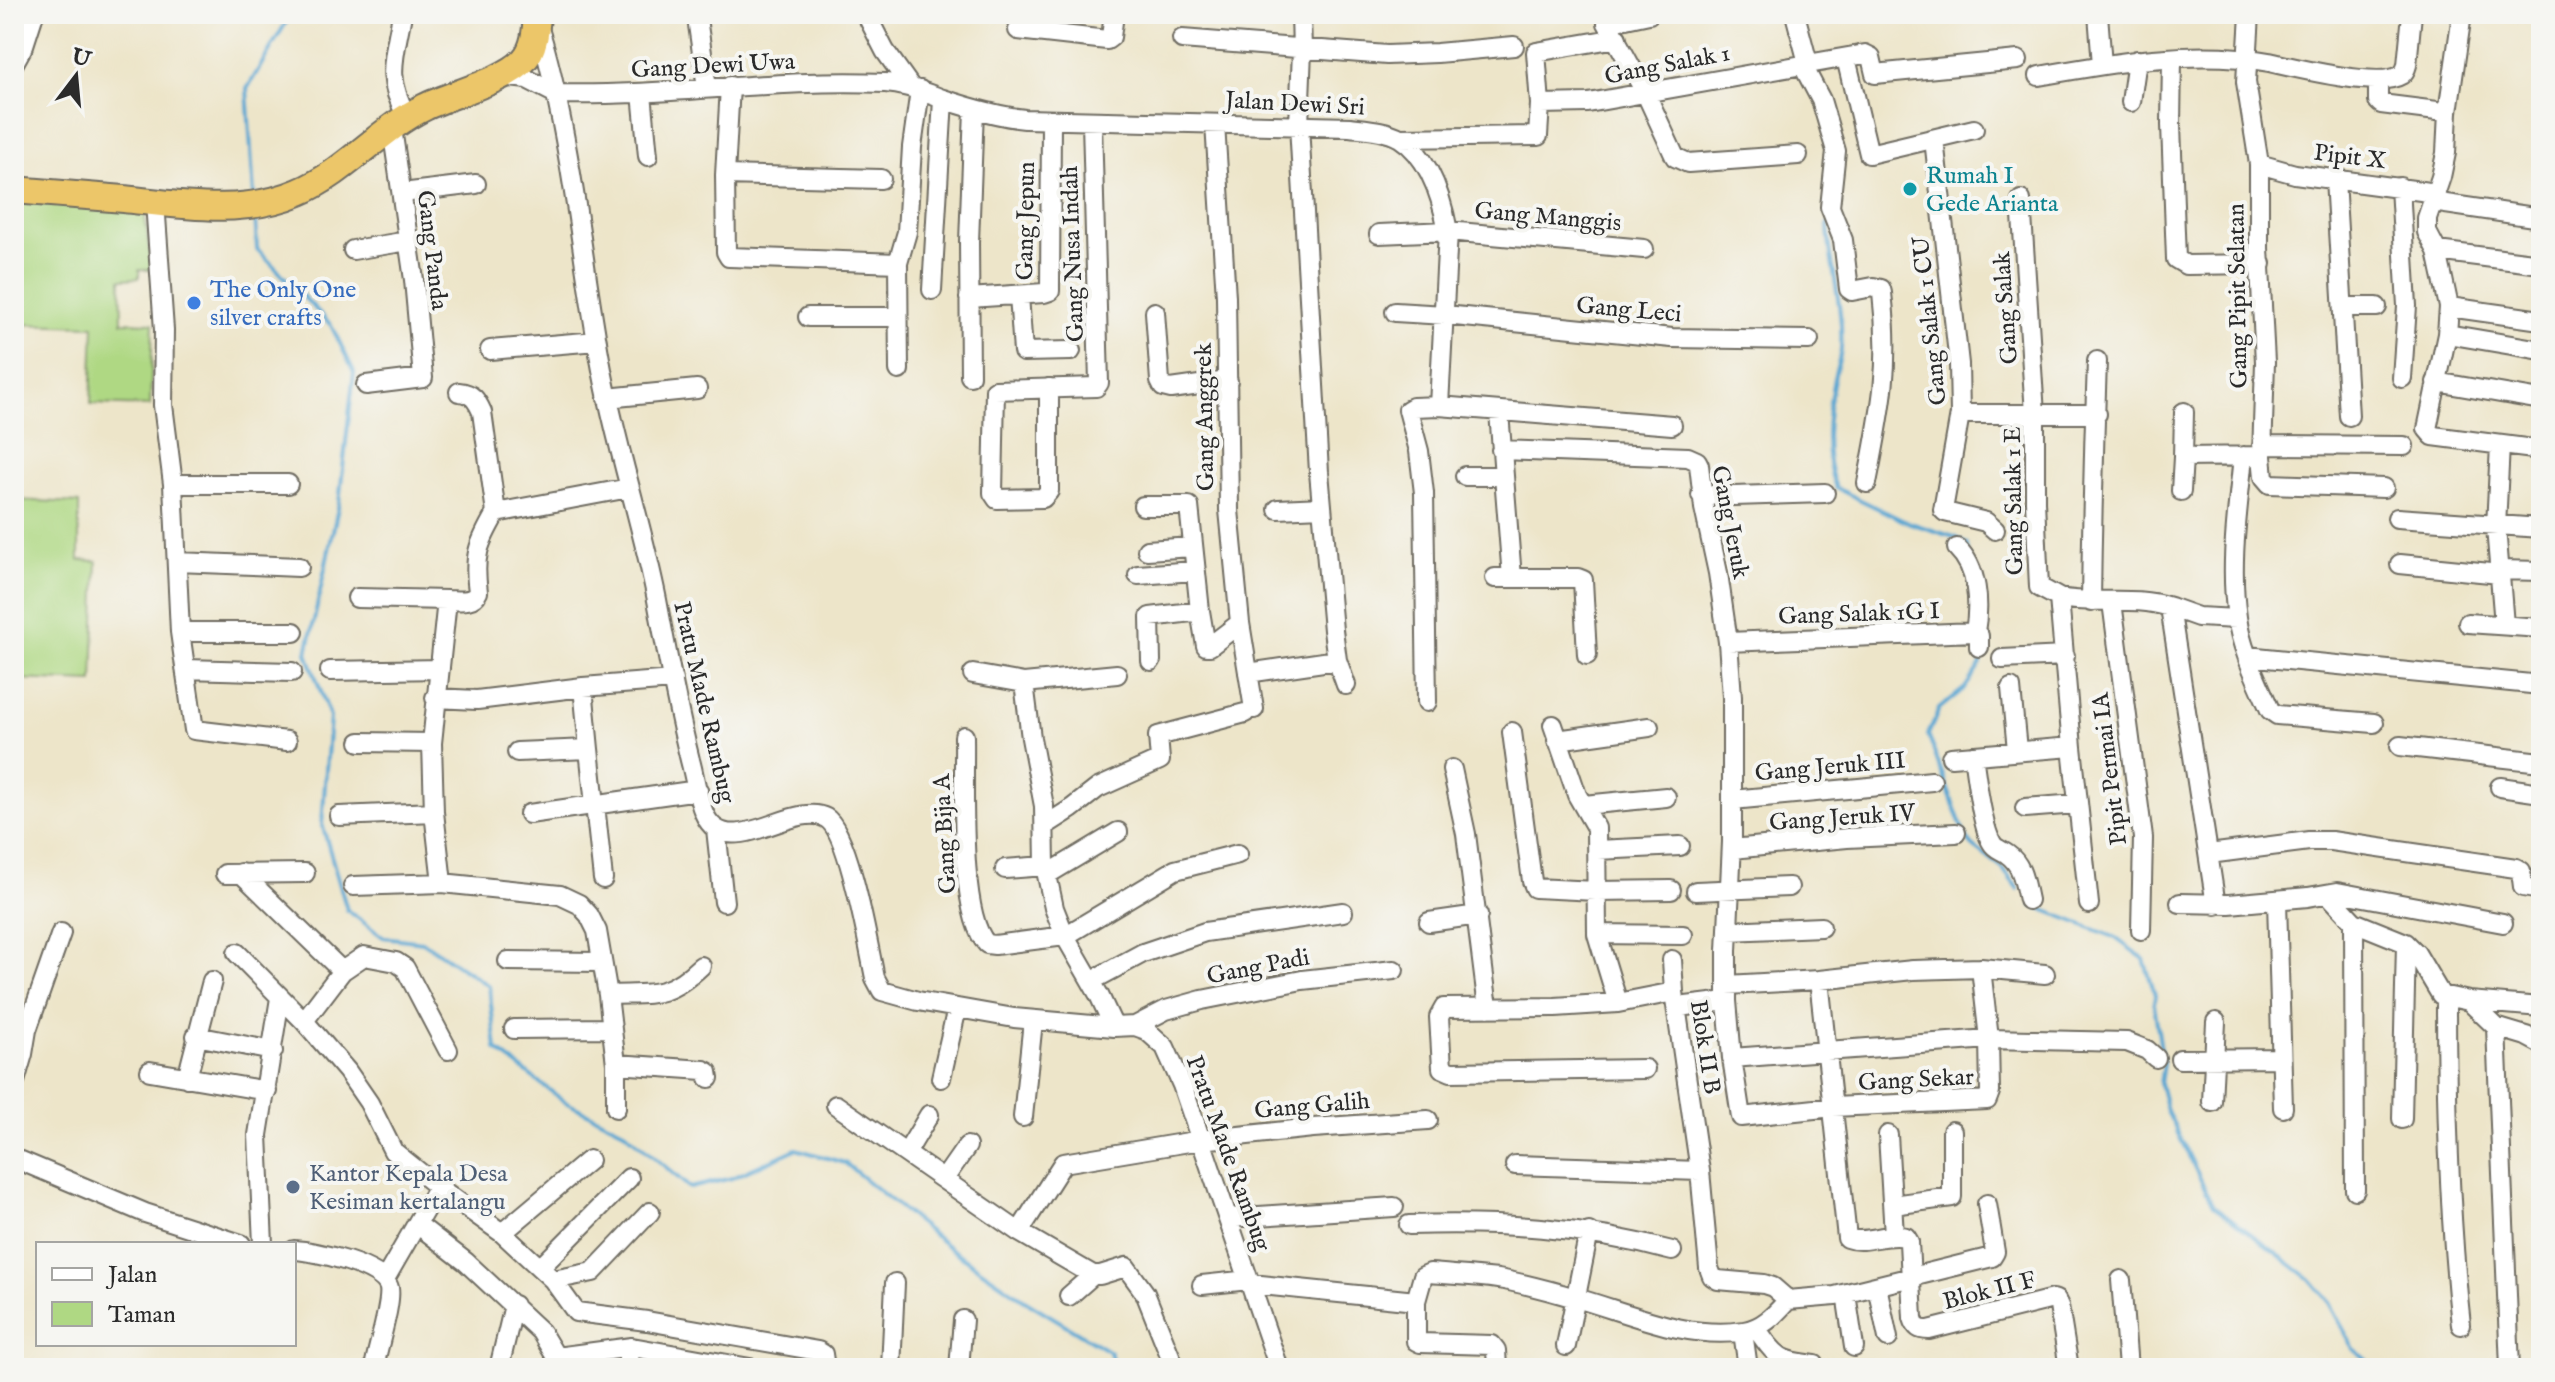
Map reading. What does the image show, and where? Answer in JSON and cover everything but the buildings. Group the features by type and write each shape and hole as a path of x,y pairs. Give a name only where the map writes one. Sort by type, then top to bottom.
{"highway":[{"path":"14,190 214,206 261,204 283,198 329,176 399,122 444,98 501,76 524,61 533,43 537,18"}],"street":[{"path":"14,63 24,45 34,14"},
{"name":"Gang Panda","path":"366,385 423,378 393,83 402,14"},
{"path":"866,14 885,51 915,88 907,232 898,263 899,370"},
{"path":"1018,30 1107,40 1111,37 1114,14"},
{"path":"1301,14 1299,125 1322,507 1337,660 1346,685"},
{"path":"1400,138 1538,136 1537,50 1649,14"},
{"path":"1795,14 1805,63 1821,100 1836,151 1830,207 1843,240 1849,289 1877,287 1882,293 1886,331 1885,382 1867,483"},
{"path":"2098,14 2102,65"},
{"name":"Gang Pipit Selatan","path":"2250,14 2247,101 2259,164 2265,362 2262,450"},
{"path":"2039,76 2137,60 2248,58 2326,74 2378,80 2405,71 2412,14"},
{"path":"2462,14 2448,112 2446,153 2426,228 2437,251 2449,307 2447,334 2427,429 2429,434 2541,450"},
{"name":"Pratu Made Rambug","path":"537,18 550,64 569,159 607,398 651,570 705,816 716,829 737,833 800,817 826,818 835,828 853,877 882,991 903,998 1033,1021 1135,1026 1150,1032 1165,1047 1182,1085 1279,1368"},
{"path":"698,25 707,88"},
{"path":"1609,25 1675,157 1694,163 1798,155"},
{"path":"1182,39 1387,55 1514,46"},
{"path":"873,83 885,51"},
{"path":"1974,129 1871,154 1846,58 1868,54 1875,74 2018,60"},
{"name":"Gang Salak 1","path":"1540,104 1588,103 1846,58"},
{"path":"2172,58 2176,259 2186,265 2261,264"},
{"path":"2131,102 2137,60"},
{"path":"501,76 527,79 556,94"},
{"path":"2378,80 2378,101 2381,104 2437,111"},
{"name":"Gang Dewi Uwa","path":"556,94 873,83 915,88"},
{"path":"730,86 725,175 726,252 729,257 898,263"},
{"name":"Jalan Dewi Sri","path":"915,88 974,109 1009,117 1051,121 1299,125 1370,130 1400,138"},
{"path":"642,93 648,156"},
{"path":"932,290 943,99"},
{"path":"970,376 974,109"},
{"name":"Gang Jepun","path":"969,298 1046,293 1051,289 1051,121"},
{"name":"Gang Nusa Indah","path":"1049,388 1098,385 1092,122"},
{"name":"Gang Anggrek","path":"1046,825 1098,788 1160,760 1158,736 1249,711 1248,673 1229,510 1226,297 1215,124"},
{"path":"1400,138 1435,182 1448,231 1439,406"},
{"name":"Gang Salak 1 CU","path":"1934,139 1959,364 1960,414 2097,414"},
{"name":"Pipit X","path":"2259,164 2295,174 2400,187 2434,197 2541,218"},
{"path":"725,175 881,179"},
{"path":"2335,179 2349,416"},
{"path":"402,193 476,184"},
{"path":"2400,187 2407,306 2402,378"},
{"name":"Gang Salak","path":"2021,200 2035,414"},
{"path":"155,202 164,330 163,405 173,484 180,632 194,730 287,741"},
{"name":"Gang Manggis","path":"1379,234 1448,231 1644,249"},
{"path":"353,250 408,241"},
{"path":"2437,251 2541,264"},
{"path":"1019,295 1023,352 1071,351"},
{"path":"2343,307 2377,307"},
{"path":"2449,307 2541,320"},
{"path":"1155,312 1163,387 1171,389 1228,381"},
{"name":"Gang Leci","path":"1395,312 1672,338 1809,340"},
{"path":"808,317 898,317"},
{"path":"2447,334 2541,350"},
{"path":"490,350 597,341"},
{"path":"2091,602 2097,361"},
{"path":"2436,382 2541,400"},
{"path":"1049,388 1049,491 1043,498 997,499 993,493 995,390 1049,388"},
{"path":"607,398 697,389"},
{"path":"357,598 472,600 476,597 476,554 496,513 482,412 476,398 459,392"},
{"path":"1427,702 1424,493 1419,451 1407,413 1413,407 1439,406 1672,425"},
{"path":"1499,412 1504,578 1583,580 1587,655"},
{"path":"2181,491 2184,412"},
{"path":"1960,414 1943,510 1986,522 1995,530"},
{"name":"Gang Salak 1 E","path":"2035,414 2039,587 2059,598"},
{"path":"2500,445 2496,527 2504,625"},
{"path":"2183,457 2243,456 2262,450 2404,446"},
{"name":"Gang Jeruk","path":"1501,450 1693,459 1699,465 1701,495 1718,573 1728,642 1732,697 1732,849 1727,993 1740,1115 1833,1107"},
{"path":"2262,450 2264,477 2270,484 2384,488"},
{"path":"2243,456 2234,571 2237,619 2247,656 2270,710 2277,715 2374,723"},
{"path":"1465,476 1503,476"},
{"path":"173,484 288,484"},
{"path":"496,513 629,488"},
{"path":"1701,495 1825,493"},
{"path":"1143,506 1189,506 1205,644 1208,646 1240,623"},
{"path":"1278,509 1322,507"},
{"path":"2397,518 2541,528"},
{"path":"1147,550 1192,547"},
{"name":"Gang Salak 1G I","path":"1728,642 1977,640 1976,590 1968,558 1957,548"},
{"path":"177,562 299,567"},
{"path":"2400,564 2499,572 2541,571"},
{"path":"1138,575 1195,571"},
{"path":"2089,904 2059,598 2091,602 2146,600 2210,619 2237,619"},
{"path":"442,883 434,812 432,743 447,600"},
{"name":"Pipit Permai IA","path":"2112,602 2143,838 2141,930"},
{"path":"2170,607 2216,905"},
{"path":"1151,661 1150,617 1200,611"},
{"path":"2468,623 2541,628"},
{"path":"180,632 294,632"},
{"path":"2002,659 2065,656"},
{"path":"2247,656 2541,685"},
{"path":"1248,673 1337,660"},
{"path":"186,669 292,672"},
{"path":"330,671 440,669"},
{"path":"973,674 1024,683 1117,674"},
{"path":"435,698 477,700 673,680"},
{"path":"1024,683 1046,825 1046,870 1054,908 1065,936 1114,1027"},
{"path":"583,687 603,879"},
{"path":"2011,688 2017,750"},
{"path":"1618,1003 1597,934 1596,828 1577,795 1555,732 1649,727"},
{"path":"1512,732 1534,886 1543,890 1671,890"},
{"name":"Gang Bija A","path":"964,736 968,885 980,935 990,945 1065,936"},
{"path":"360,742 432,743"},
{"path":"2400,746 2541,762"},
{"path":"1951,757 2072,747"},
{"path":"517,752 589,749"},
{"path":"1973,755 1979,797 1990,839 1995,847 2018,865 2028,900"},
{"path":"1452,769 1466,834 1488,1008"},
{"name":"Gang Jeruk III","path":"1732,800 1932,781"},
{"path":"2500,787 2541,793"},
{"path":"529,814 698,790"},
{"path":"1584,805 1666,797"},
{"path":"2025,808 2077,804"},
{"path":"339,816 434,812"},
{"path":"716,829 724,902"},
{"path":"1005,869 1046,870 1118,832"},
{"name":"Gang Jeruk IV","path":"1732,849 1847,838 1956,833"},
{"path":"2209,854 2331,841 2516,868 2521,871 2523,887 2541,890"},
{"path":"1597,850 1680,846"},
{"path":"1065,936 1175,870 1238,854"},
{"path":"305,873 233,873 342,971"},
{"path":"353,886 442,883 570,898 589,915 597,931 616,1064 616,1108"},
{"path":"1696,891 1789,887"},
{"path":"2180,903 2216,905 2344,893 2503,923"},
{"path":"2328,894 2354,922 2406,943 2416,953 2437,990 2446,998 2541,1007"},
{"path":"2277,901 2283,1108"},
{"path":"1091,981 1143,953 1205,932 1343,912"},
{"path":"1429,922 1478,915"},
{"path":"2354,922 2355,1190"},
{"path":"1728,931 1821,927"},
{"path":"14,1085 27,1030 61,933"},
{"path":"1597,934 1683,935"},
{"path":"2402,1119 2406,943"},
{"path":"237,953 304,1021 347,1071 369,1103 393,1151 502,1233 546,1274 576,1312 647,1321 818,1351 823,1354 825,1368"},
{"path":"304,1021 342,971 366,956 402,965 448,1050"},
{"path":"1672,960 1676,1000 1913,970 1981,968 2045,974"},
{"path":"508,961 601,962"},
{"path":"608,995 663,992 684,982 701,966"},
{"path":"1981,968 1989,1039"},
{"name":"Gang Padi","path":"1135,1026 1166,1010 1202,1000 1302,980 1394,970"},
{"path":"1819,980 1847,1238 1906,1237 1911,1277"},
{"path":"187,1078 212,981"},
{"path":"263,1242 258,1135 280,998"},
{"path":"2446,998 2452,1238 2461,1325"},
{"name":"Blok II B","path":"1645,1069 1451,1072 1444,1070 1441,1064 1440,1013 1447,1008 1676,1000 1700,1171 1709,1268 1718,1280 1768,1285 1788,1300"},
{"path":"2469,1001 2496,1027 2541,1044"},
{"path":"941,1078 957,1008"},
{"path":"14,1011 27,1030"},
{"path":"1023,1117 1033,1021"},
{"path":"2212,1102 2216,1022"},
{"path":"2496,1027 2510,1368"},
{"path":"514,1029 611,1028"},
{"path":"196,1036 273,1051"},
{"path":"1732,1058 1989,1039 2127,1042 2147,1050 2156,1058"},
{"name":"Gang Sekar","path":"1833,1107 1987,1100 1990,1092 1989,1039"},
{"path":"2180,1059 2281,1058"},
{"path":"616,1064 704,1070 709,1078"},
{"path":"150,1071 267,1091"},
{"path":"836,1105 1019,1232 1093,1275 1123,1266 1128,1268 1145,1293 1175,1368"},
{"path":"907,1152 929,1115"},
{"name":"Gang Galih","path":"1019,1232 1063,1163 1201,1140 1428,1120"},
{"path":"1893,1205 1953,1195 1952,1131"},
{"path":"1888,1135 1894,1235"},
{"path":"944,1179 967,1146"},
{"path":"14,1158 145,1213 235,1242"},
{"path":"502,1233 589,1160"},
{"path":"1515,1165 1700,1171"},
{"path":"546,1274 629,1178"},
{"path":"385,1279 438,1187"},
{"path":"1497,1368 1496,1350 1492,1345 1416,1341 1416,1301 1423,1276 1430,1273 1500,1279 1577,1298 1664,1326 1707,1331 1750,1330 1769,1320 1788,1300 1846,1294 1995,1255 1987,1204"},
{"path":"1228,1218 1394,1207"},
{"path":"546,1274 593,1272 650,1212"},
{"path":"1409,1225 1485,1223 1589,1232 1672,1251"},
{"path":"417,1224 514,1305 546,1339 557,1363 632,1347 750,1368"},
{"path":"1566,1346 1589,1232"},
{"path":"296,1250 349,1262 385,1279 389,1286 389,1300 374,1368"},
{"path":"1069,1296 1093,1275"},
{"name":"Blok II F","path":"1911,1277 1913,1318 1922,1330 2056,1300 2069,1368"},
{"path":"2121,1280 2128,1368"},
{"path":"1202,1285 1250,1282 1416,1301"},
{"path":"891,1368 895,1283"},
{"path":"1877,1286 1888,1338"},
{"path":"1846,1294 1854,1347"},
{"path":"499,1368 514,1305"},
{"path":"959,1368 963,1320"},
{"path":"1748,1368 1750,1330"},
{"path":"1750,1330 1779,1357 1817,1368"},
{"path":"626,1368 632,1347"}],"green space":[{"path":"14,201 144,210 152,270 139,270 139,278 121,279 122,322 153,323 150,406 91,404 94,326 14,324"},
{"path":"14,500 79,503 79,560 97,561 93,682 14,679"}],"waterway":[{"path":"254,196 247,89 291,14"},
{"path":"255,212 257,249 331,325 354,372 339,503 307,653 330,717 322,824 347,910 383,937 423,942 489,986 496,1049 565,1102 624,1131 690,1188 732,1178 796,1149 845,1163 951,1249 1026,1301 1110,1352 1115,1368"},
{"path":"1828,224 1841,332 1841,352 1834,378 1827,434 1829,462 1836,488 1904,521 1954,537 1967,545 1968,552"},
{"path":"1982,651 1981,664 1965,688 1939,709 1928,735 1965,836 2003,869 2018,889"},
{"path":"2032,905 2114,937 2144,959 2155,995 2163,1063 2160,1084 2167,1111 2213,1205 2310,1279 2327,1299 2354,1349 2375,1368"}],"place":[{"name":"Rumah I Gede Arianta","path":"1910,189"},
{"name":"The Only One silver crafts","path":"194,303"},
{"name":"Kantor Kepala Desa Kesiman kertalangu","path":"293,1187"}]}
